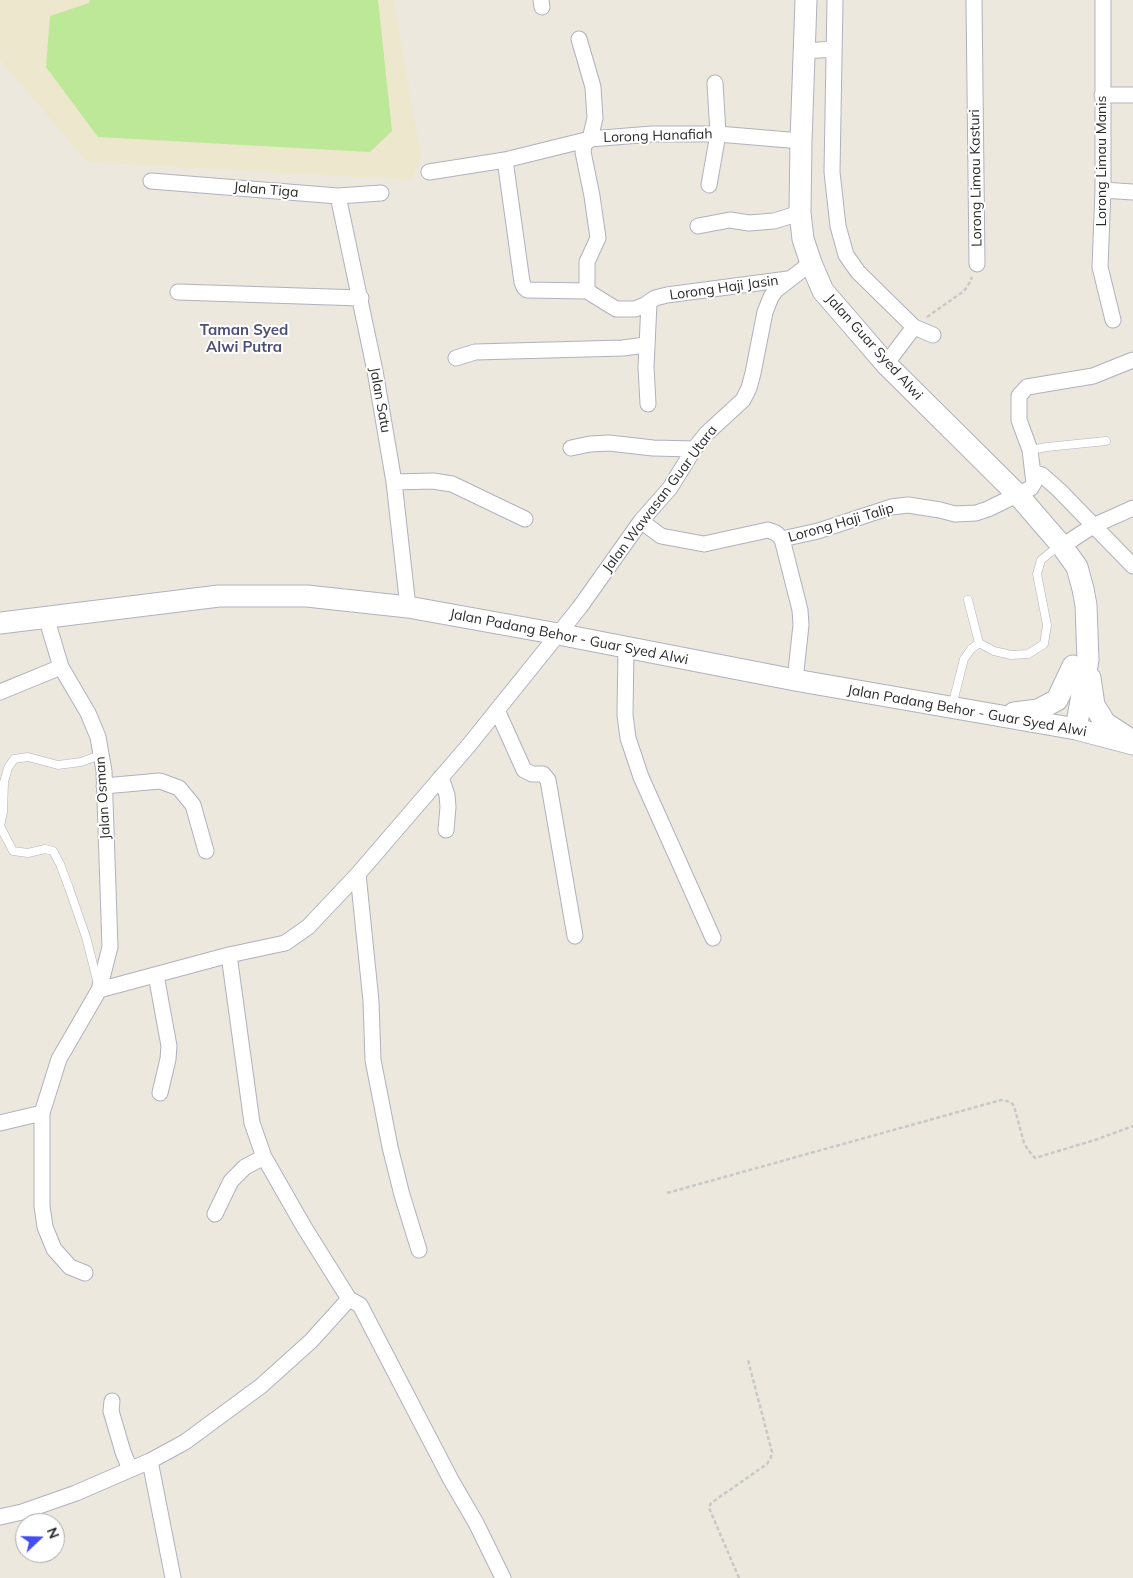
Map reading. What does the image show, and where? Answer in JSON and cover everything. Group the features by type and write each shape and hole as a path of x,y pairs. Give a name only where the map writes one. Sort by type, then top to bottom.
{"main road":[{"name":"Jalan Guar Syed Alwi","path":"806,0 800,213 803,239 811,263 823,291 886,364 1018,495 1062,546 1077,567 1084,589 1087,636 1080,663 1069,728"},
{"name":"Jalan Padang Behor - Guar Syed Alwi","path":"0,623 219,596 307,596 408,607 795,680 951,708 997,714 1105,735 1133,743"},
{"path":"997,714 1038,710 1057,700 1080,663"},
{"path":"1080,663 1094,705 1106,724 1133,743"}],"street":[{"path":"835,0 832,172 838,226 846,255 858,272 914,327 933,335"},
{"name":"Lorong Limau Kasturi","path":"974,0 977,264"},
{"name":"Lorong Limau Manis","path":"1102,0 1103,190 1100,267 1114,320"},
{"path":"505,160 524,287 527,290 587,291 587,262 598,238 591,188 583,152 584,144 590,139 595,118 593,88 579,39"},
{"path":"804,50 834,49"},
{"path":"708,185 718,134 715,84"},
{"path":"1102,95 1133,95"},
{"name":"Lorong Hanafiah","path":"429,172 505,160 590,139 652,134 718,134 801,141"},
{"name":"Jalan Tiga","path":"152,180 338,196 381,193"},
{"path":"1103,190 1133,192"},
{"name":"Jalan Satu","path":"338,196 361,298 394,482 408,607"},
{"path":"698,226 730,220 749,223 774,221 800,213"},
{"name":"Jalan Wawasan Guar Utara","path":"99,990 285,942 308,927 358,874 497,710 580,607 641,521 670,488 694,449 707,433 742,400 751,380 765,312 771,297 811,263"},
{"name":"Lorong Haji Jasin","path":"587,291 616,309 635,310 655,298 667,295 790,279"},
{"path":"178,292 361,298"},
{"path":"648,404 646,345 649,302"},
{"path":"886,364 914,327"},
{"path":"456,358 475,352 623,348 646,345"},
{"path":"1018,495 1031,488 1034,482 1030,450 1018,420 1019,396 1027,386 1094,376 1133,360"},
{"path":"571,448 609,443 652,448 694,449"},
{"path":"1033,472 1042,475 1133,566"},
{"path":"394,482 433,481 452,484 525,519"},
{"name":"Lorong Haji Talip","path":"641,521 661,536 704,544 768,530 776,533 782,540 891,507 908,505 955,514 967,514 988,509 1018,495"},
{"path":"1062,546 1093,526 1133,508"},
{"path":"782,540 801,618 795,680"},
{"name":"Jalan Osman","path":"46,617 61,667 88,713 98,737 104,786 110,947 99,990 59,1059 42,1113 42,1206 45,1227 54,1249 70,1267 85,1273"},
{"path":"626,647 625,715 628,738 641,777 713,938"},
{"path":"0,692 61,667"},
{"path":"497,710 524,770 532,774 543,774 548,780 575,936"},
{"path":"441,777 448,807 446,830"},
{"path":"104,786 160,781 179,788 192,805 206,851"},
{"path":"358,874 371,1001 373,1060 390,1147 402,1196 419,1250"},
{"path":"230,955 252,1123 264,1158 349,1298 360,1306 504,1578"},
{"path":"156,975 169,1046 160,1093"},
{"path":"0,1122 42,1113"},
{"path":"215,1214 231,1181 245,1167 264,1158"},
{"path":"0,1518 76,1493 133,1468 185,1442 260,1386 310,1341 349,1298"},
{"path":"112,1401 112,1412 123,1452 127,1462 133,1468"},
{"path":"150,1460 173,1578"}],"lane":[{"path":"1030,450 1106,441"},
{"path":"968,600 979,643 994,651 1011,655 1028,654 1044,644 1047,625 1037,574 1041,560 1062,546"},
{"path":"951,708 964,659 971,649 979,643"},
{"path":"99,990 97,974 86,937 53,851 45,848 28,853 13,851 0,826 3,812 4,782 8,768 14,759 28,758 58,765 80,762 100,755"}],"path":[{"name":"Lorong Limau Kasturi","path":"914,327 964,291 970,282 977,264"},
{"path":"668,1193 1001,1100 1010,1102 1014,1106 1024,1143 1035,1158 1095,1140 1133,1126"},
{"path":"739,1578 709,1508 710,1503 767,1464 771,1457 772,1452 748,1360"}],"shaded area":[{"path":"0,0 394,0 421,157 412,180 87,162 0,60"}],"green space":[{"path":"90,0 378,0 392,131 370,152 98,137 46,67 50,16 89,3"}],"district":[{"name":"Taman Syed Alwi Putra","path":"244,338"}]}
